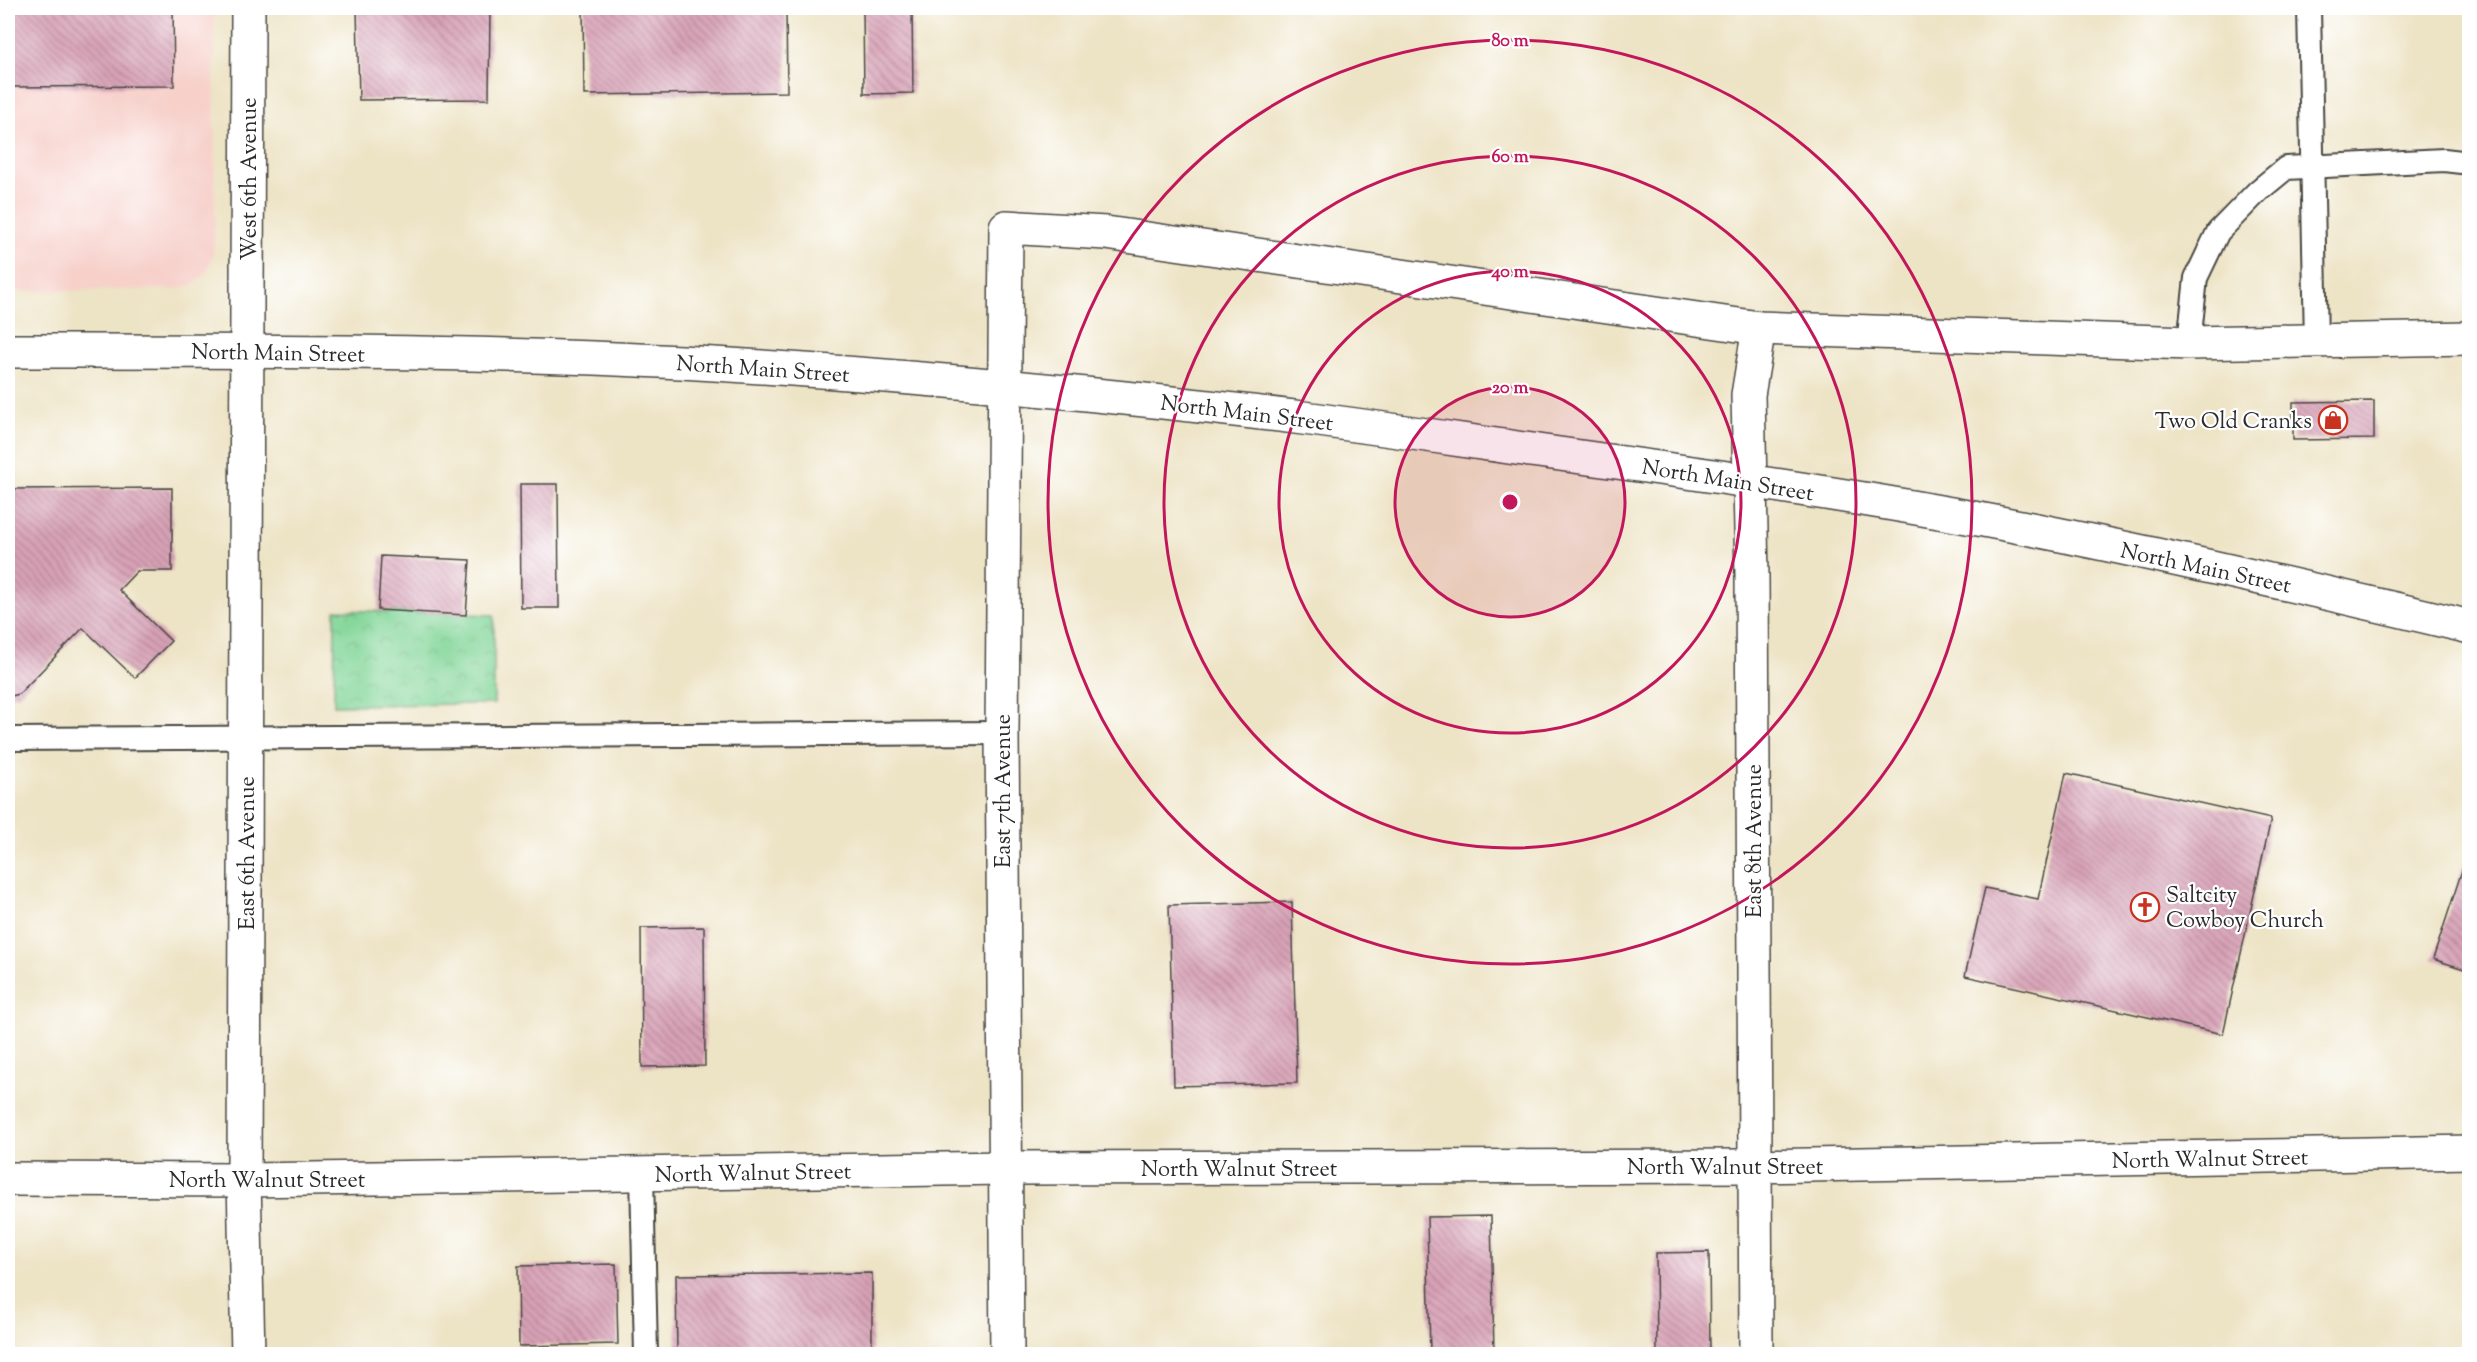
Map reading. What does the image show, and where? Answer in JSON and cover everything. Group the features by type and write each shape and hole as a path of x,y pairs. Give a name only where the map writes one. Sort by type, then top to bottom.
{"street":[{"name":"West 6th Avenue","path":"247,351 248,8"},
{"name":"East 7th Avenue","path":"1007,1354 1002,733 1006,227 1106,233 1759,328"},
{"path":"1759,328 2189,343 2469,338"},
{"name":"East 8th Avenue","path":"1756,1354 1752,575 1748,394 1759,328"},
{"name":"North Main Street","path":"8,351 478,354 678,362 1004,386 1310,419 1750,481 2030,529 2336,595 2469,627"},
{"name":"East 6th Avenue","path":"247,351 244,1180 248,1354"},
{"name":"North Walnut Street","path":"8,1179 244,1180 1006,1168 1754,1166 2469,1152"}],"lane":[{"path":"2308,8 2316,341"},
{"path":"2189,343 2196,278 2218,232 2258,191 2286,168 2444,160 2469,163"},
{"path":"8,739 1002,733"},
{"path":"642,1174 646,1354"}],"shaded area":[{"path":"8,8 214,8 215,221 213,255 205,274 192,285 176,289 8,291"}],"green space":[{"path":"335,610 494,615 494,704 334,705"}],"building":[{"path":"8,8 173,8 174,86 8,87"},
{"path":"357,8 490,8 489,99 359,100"},
{"path":"583,8 786,8 787,92 584,95"},
{"path":"863,8 912,8 913,93 864,94"},
{"path":"2374,401 2374,439 2293,440 2293,402"},
{"path":"520,484 558,484 559,608 521,608"},
{"path":"172,488 172,571 137,571 119,590 171,641 135,678 83,628 19,694 8,697 8,489"},
{"path":"381,556 470,560 466,615 378,610"},
{"path":"2066,773 2271,819 2223,1034 1965,976 1985,888 2038,899"},
{"path":"2470,849 2470,971 2433,959"},
{"path":"1292,902 1297,1083 1174,1086 1169,905"},
{"path":"704,927 705,1066 642,1067 641,928"},
{"path":"1491,1216 1494,1354 1430,1354 1427,1217"},
{"path":"1709,1252 1710,1354 1657,1354 1656,1253"},
{"path":"616,1264 618,1344 519,1346 518,1266"},
{"path":"872,1273 872,1354 677,1354 676,1275"}],"place":[{"name":"Two Old Cranks","path":"2333,420"},
{"name":"Saltcity Cowboy Church","path":"2145,907"}]}
